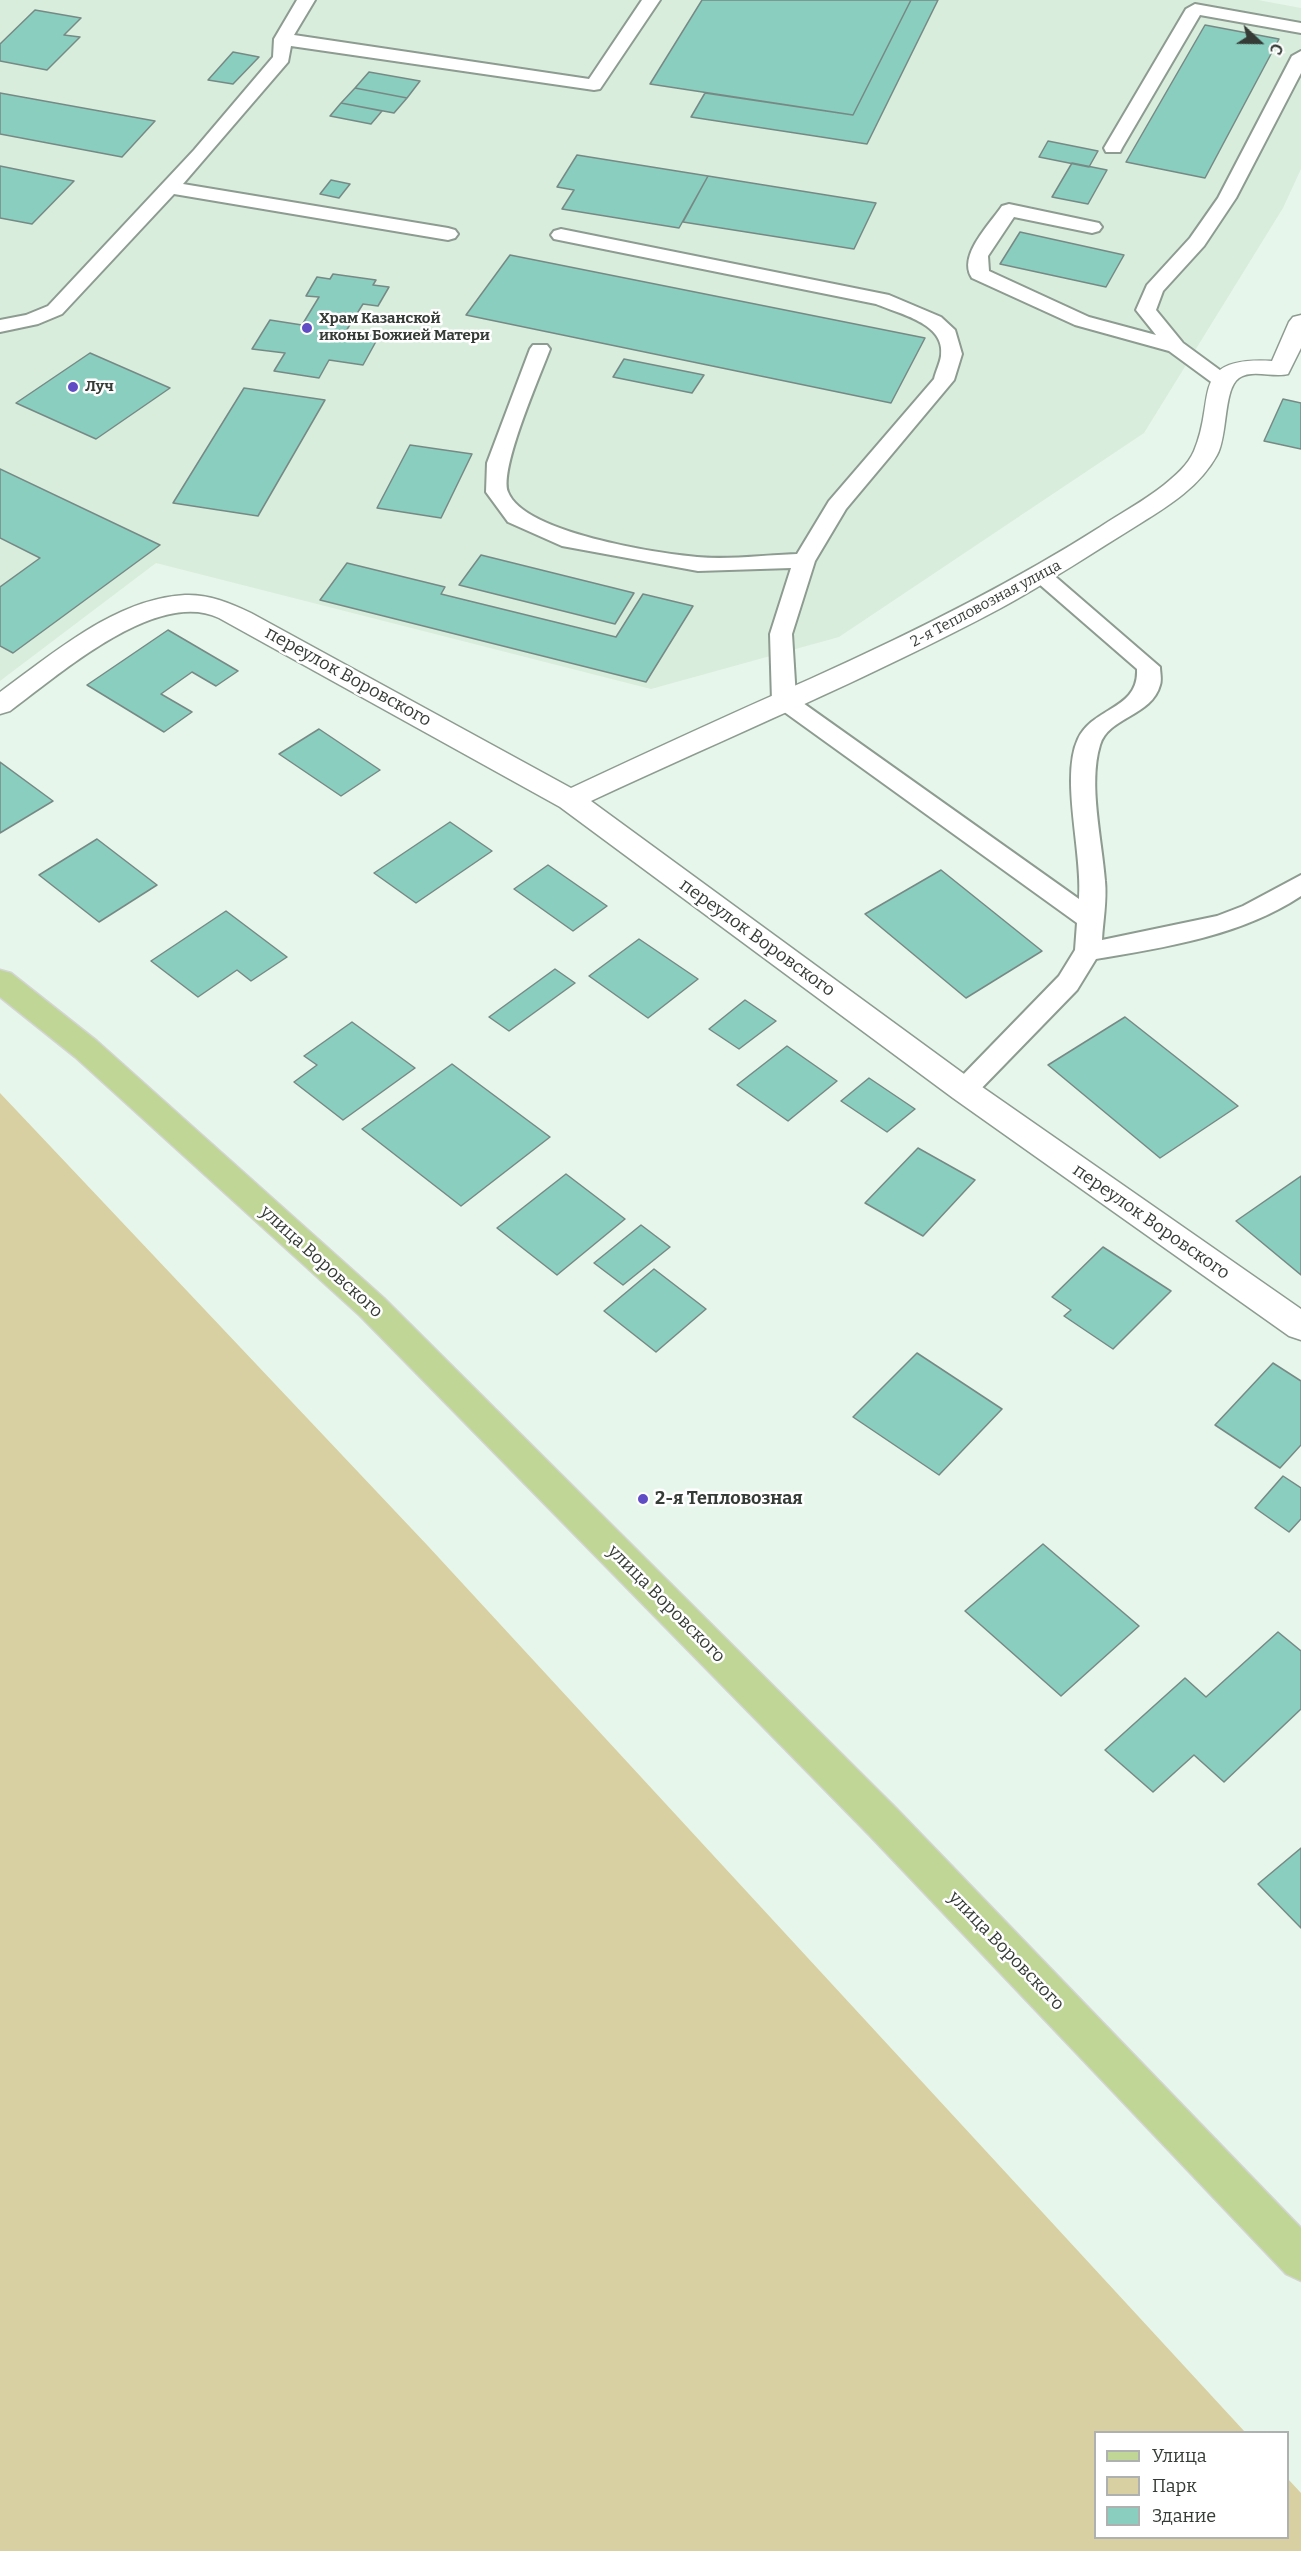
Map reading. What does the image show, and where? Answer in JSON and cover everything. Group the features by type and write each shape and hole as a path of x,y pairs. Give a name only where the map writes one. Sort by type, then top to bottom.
{"main road":[{"name":"улица Воровского","path":"0,981 86,1049 372,1307 883,1822 1301,2259"}],"street":[{"path":"1221,380 1233,369 1252,364 1291,371 1301,322"},
{"name":"2-я Тепловозная улица","path":"570,800 921,639 1042,577 1194,472 1211,445 1221,380"},
{"name":"переулок Воровского","path":"0,705 103,633 149,611 183,604 212,606 242,619 570,800 964,1090 1301,1327"}],"lane":[{"path":"0,326 31,320 55,310 170,188 282,58 283,39 306,0"},
{"path":"283,39 594,85 651,0"},
{"path":"1113,148 1195,9 1301,28"},
{"path":"1221,380 1176,347 1146,310 1154,289 1197,242 1227,198 1301,56"},
{"path":"170,188 448,234"},
{"path":"1092,227 1009,210 978,256 979,274 1082,321 1176,347"},
{"path":"561,235 882,299 934,321 948,334 952,354 944,380 837,506 804,561 781,634 784,701 1092,921"},
{"path":"540,349 498,464 497,492 516,517 570,541 687,562 804,561"},
{"path":"964,1090 1068,983 1088,951 1093,885 1083,767 1089,740 1102,724 1136,703 1149,685 1148,667 1042,577"},
{"path":"1088,951 1207,929 1278,901 1301,884"}],"shaded area":[{"path":"0,0 1258,0 1301,8 1301,169 1283,208 1144,433 839,637 651,689 156,563 0,681"}],"green space":[{"path":"0,1093 428,1546 1244,2431 1094,2431 1094,2539 1289,2539 1289,2480 1301,2493 1301,2551 0,2551"}],"building":[{"path":"702,0 911,0 853,115 650,84"},
{"path":"911,0 938,0 867,144 691,117 705,93 853,115"},
{"path":"35,10 81,18 64,35 80,37 47,70 0,61 0,44"},
{"path":"1205,25 1279,39 1205,178 1126,162"},
{"path":"233,52 259,57 233,84 208,80"},
{"path":"369,72 420,81 407,98 355,88"},
{"path":"355,88 407,98 394,113 341,103"},
{"path":"0,93 155,121 122,157 0,134"},
{"path":"341,103 382,111 371,124 330,116"},
{"path":"1048,141 1098,151 1089,167 1039,157"},
{"path":"577,155 708,176 679,228 562,209 574,190 557,187"},
{"path":"1072,163 1107,170 1088,204 1052,197"},
{"path":"0,166 74,181 32,224 0,218"},
{"path":"708,176 876,203 854,249 683,222"},
{"path":"331,180 350,184 339,198 320,194"},
{"path":"1020,232 1124,255 1106,287 1000,264"},
{"path":"510,255 925,338 891,403 466,315"},
{"name":"Храм Казанской иконы Божией Матери","path":"333,274 376,280 373,285 389,287 378,306 363,304 346,331 379,336 363,365 329,360 319,378 274,371 285,353 252,349 270,320 302,325 319,297 306,296 317,277 330,279"},
{"path":"90,353 170,388 96,439 16,403"},
{"path":"624,359 704,375 692,393 613,377"},
{"path":"244,388 325,400 258,516 173,503"},
{"path":"1283,399 1301,403 1301,449 1264,441"},
{"path":"410,445 472,454 441,518 377,508"},
{"path":"0,469 160,545 13,653 0,646 0,587 40,558 0,538"},
{"path":"481,555 634,593 615,624 459,585"},
{"path":"347,563 445,587 441,594 616,637 643,594 693,606 646,682 320,600"},
{"path":"168,630 238,671 216,686 192,672 161,694 192,712 164,732 87,685"},
{"path":"319,729 380,770 341,796 279,754"},
{"path":"0,762 53,801 0,833"},
{"path":"450,822 492,851 416,903 374,873"},
{"path":"97,839 157,885 99,922 39,875"},
{"path":"548,865 607,906 573,931 514,889"},
{"path":"941,870 1042,951 966,998 865,914"},
{"path":"226,911 287,957 251,981 237,970 198,997 151,961"},
{"path":"639,939 698,979 648,1018 589,976"},
{"path":"555,969 575,983 509,1031 489,1017"},
{"path":"745,1000 776,1021 739,1049 709,1029"},
{"path":"1125,1017 1238,1106 1160,1158 1048,1065"},
{"path":"352,1022 415,1068 343,1120 294,1082 317,1065 304,1056"},
{"path":"787,1046 837,1081 788,1121 737,1085"},
{"path":"452,1064 550,1137 461,1206 362,1129"},
{"path":"869,1078 915,1109 887,1132 841,1101"},
{"path":"918,1148 975,1180 923,1236 865,1203"},
{"path":"566,1174 625,1219 557,1275 497,1228"},
{"path":"1301,1176 1301,1275 1236,1221"},
{"path":"641,1225 670,1247 623,1285 594,1263"},
{"path":"1103,1247 1171,1291 1113,1349 1064,1316 1071,1310 1052,1297"},
{"path":"654,1269 706,1309 656,1352 604,1311"},
{"path":"917,1353 1002,1409 939,1475 853,1417"},
{"path":"1273,1363 1301,1381 1301,1445 1280,1468 1215,1425"},
{"path":"1283,1476 1301,1488 1301,1519 1289,1532 1255,1508"},
{"path":"1043,1544 1139,1626 1061,1696 965,1611"},
{"path":"1278,1632 1301,1651 1301,1709 1224,1782 1194,1755 1153,1792 1105,1750 1185,1678 1206,1697"},
{"path":"1301,1848 1301,1928 1258,1884"}],"place":[{"name":"Храм Казанской иконы Божией Матери","path":"307,328"},
{"name":"Луч","path":"73,387"},
{"name":"2-я Тепловозная","path":"643,1499"}]}
